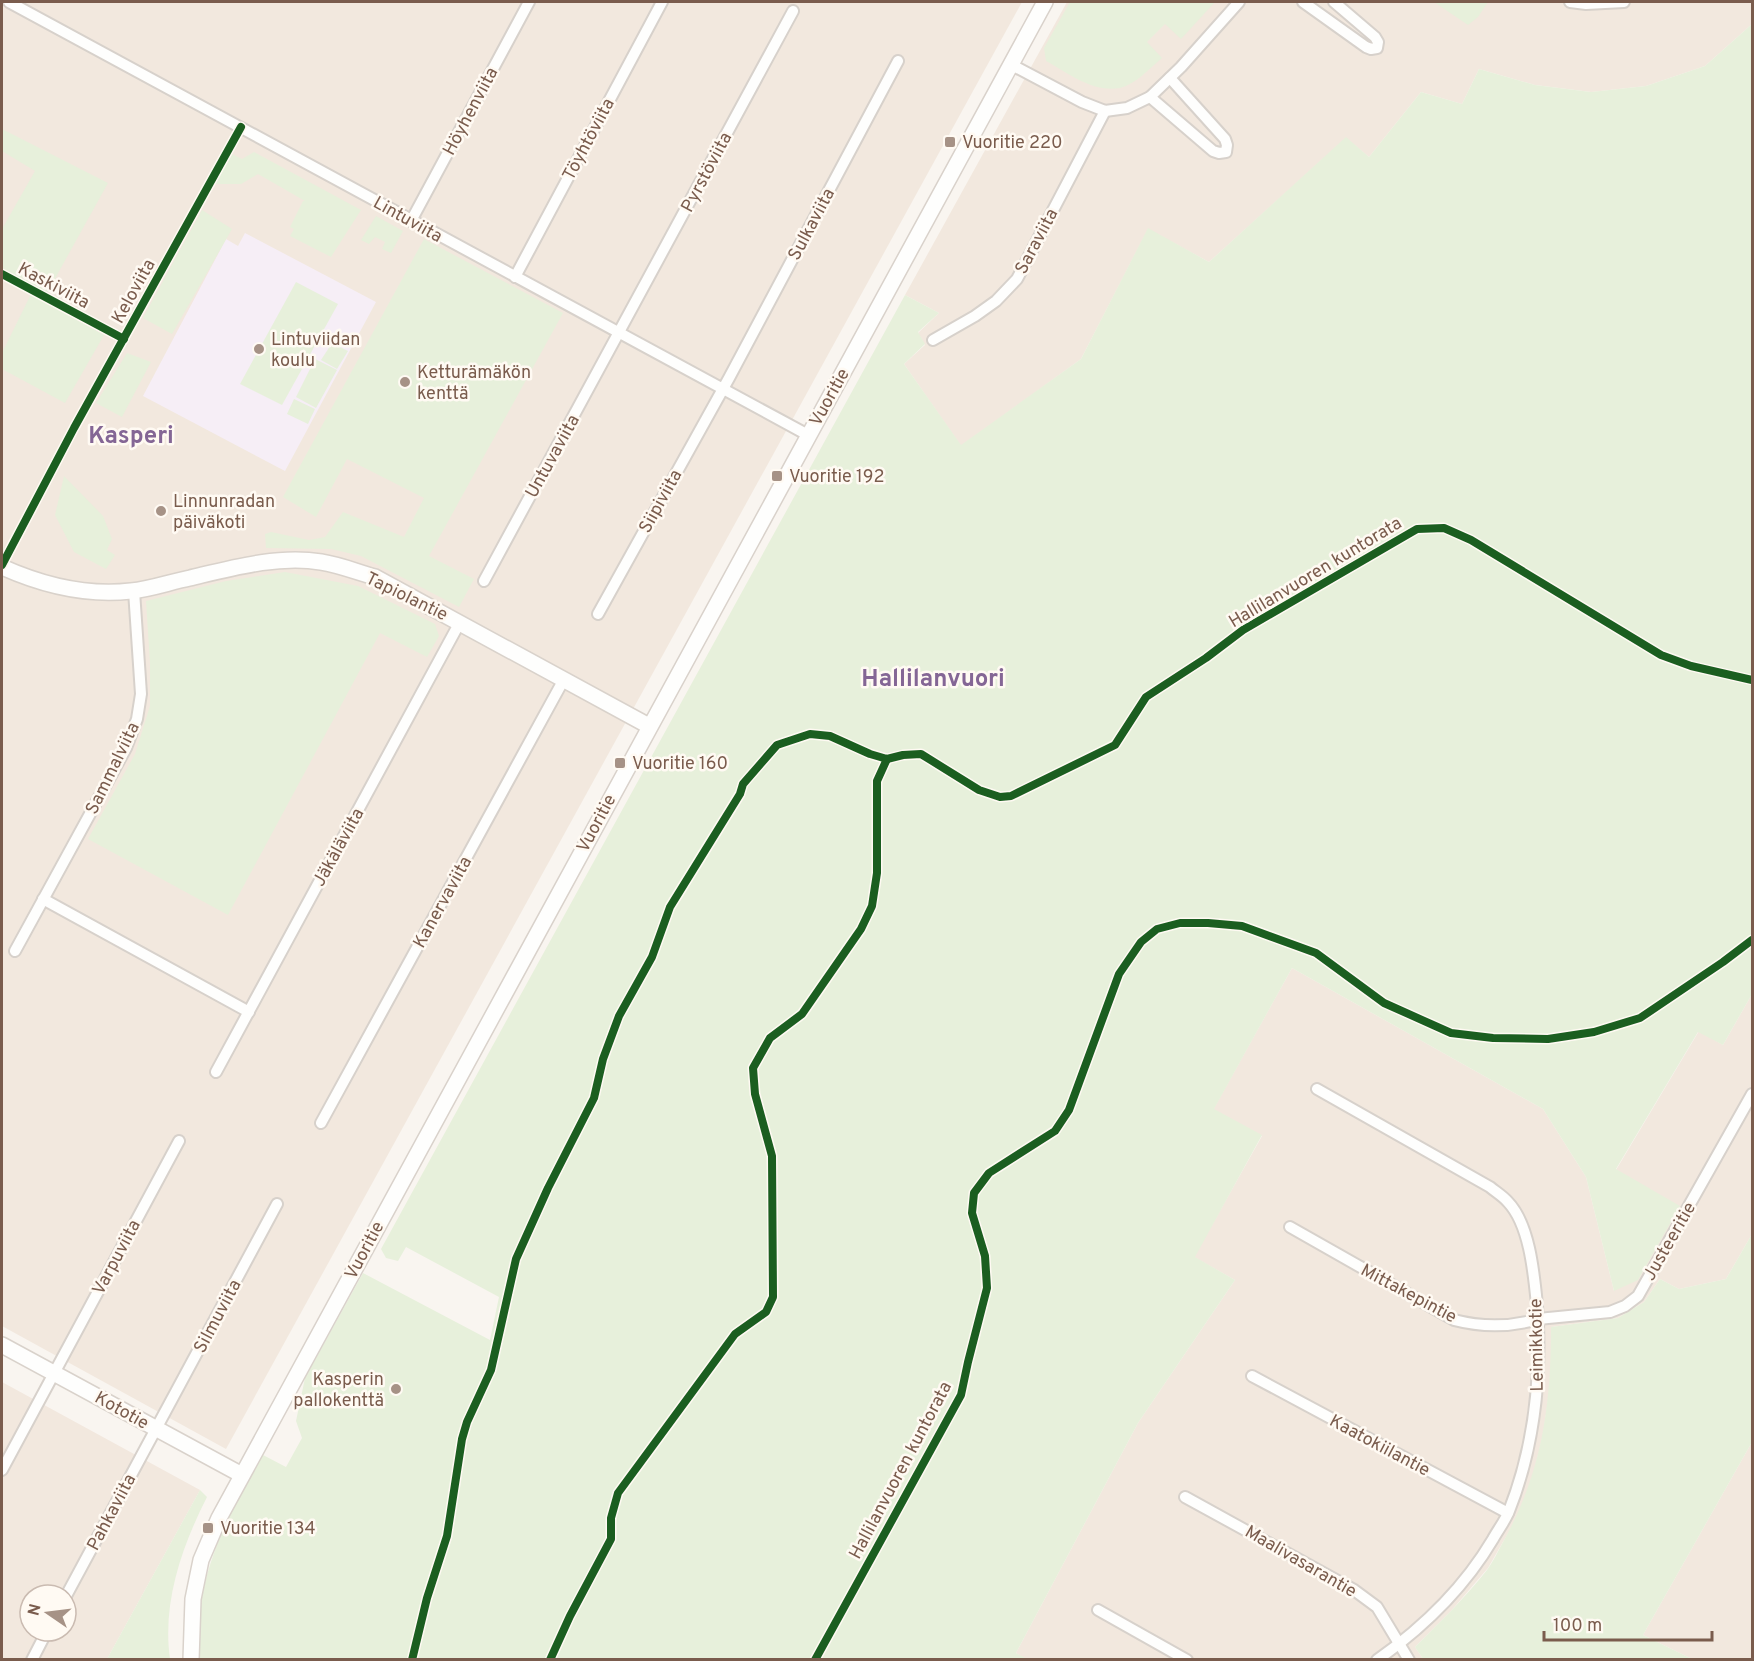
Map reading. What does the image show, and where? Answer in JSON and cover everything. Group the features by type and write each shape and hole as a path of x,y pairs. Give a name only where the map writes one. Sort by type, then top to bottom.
{"street":[{"name":"Lintuviita","path":"9,2 808,435"},
{"name":"Höyhenviita","path":"411,220 529,2"},
{"name":"Töyhtöviita","path":"515,277 662,2"},
{"name":"Vuoritie","path":"191,1659 193,1599 201,1560 219,1518 1045,2"},
{"path":"1010,64 1082,102 1105,111 1127,108 1150,97 1239,2"},
{"path":"1303,2 1366,47 1377,48 1378,42 1375,37 1334,2"},
{"path":"1570,2 1586,4 1624,2"},
{"name":"Pyrstöviita","path":"620,332 793,11"},
{"name":"Sulkaviita","path":"723,388 898,60"},
{"path":"1150,97 1214,151 1226,152 1225,139 1170,78"},
{"name":"Saraviita","path":"933,340 989,306 1017,279 1105,111"},
{"name":"Untuvaviita","path":"484,581 620,332"},
{"name":"Siipiviita","path":"598,614 723,388"},
{"name":"Tapiolantie","path":"2,567 32,580 57,587 99,592 134,591 244,566 280,561 320,562 375,577 649,726"},
{"name":"Sammalviita","path":"15,951 126,748 137,719 141,694 134,591"},
{"name":"Jäkäläviita","path":"216,1072 460,622"},
{"name":"Kanervaviita","path":"321,1123 563,681"},
{"path":"43,899 249,1012"},
{"name":"Leimikkotie","path":"1317,1089 1490,1187 1509,1203 1522,1226 1534,1265 1540,1362 1536,1413 1524,1466 1508,1513 1483,1556 1440,1609 1399,1644 1377,1659"},
{"name":"Justeeritie","path":"1538,1319 1610,1312 1625,1306 1638,1296 1752,1094"},
{"name":"Varpuviita","path":"2,1470 179,1141"},
{"name":"Silmuviita","path":"156,1429 277,1204"},
{"name":"Mittakepintie","path":"1290,1227 1454,1320 1491,1325 1527,1323 1538,1319"},
{"name":"Kototie","path":"2,1345 242,1475"},
{"name":"Kaatokiilantie","path":"1252,1376 1508,1513"},
{"name":"Pahkaviita","path":"73,1583 156,1429"},
{"name":"Maalivasarantie","path":"1185,1497 1354,1590 1377,1607 1409,1659"},
{"path":"1098,1610 1187,1659"},
{"path":"32,1659 41,1643"}],"shaded area":[{"path":"2,2 1022,2 226,1449 2,1326"},
{"path":"1067,2 1752,2 1752,24 1705,66 1646,86 1591,92 1535,85 1479,69 1462,104 1421,92 1369,157 1346,138 1209,262 1148,229 1081,359 961,446 904,364 925,345 918,333 939,313 905,295"},
{"name":"Lintuviidan koulu","path":"245,233 376,302 285,471 143,396 226,239 238,246"},
{"path":"1292,968 1543,1109 1586,1177 1614,1291 1616,1170 1699,1031 1723,1045 1752,994 1752,1234 1726,1279 1679,1289 1660,1279 1644,1302 1618,1318 1551,1327 1551,1380 1543,1435 1531,1483 1515,1521 1488,1568 1451,1611 1415,1647 1423,1659 1027,1660 1016,1653 1138,1423 1235,1280 1194,1257 1262,1136 1213,1110"},
{"path":"2,1382 200,1490 107,1659 2,1659"},
{"path":"1752,1442 1752,1659 1692,1659 1643,1635"}],"green space":[{"path":"1070,2 1215,2 1181,39 1165,24 1147,42 1162,58 1132,83 1110,89 1081,81 1046,61 1044,48"},
{"path":"1434,2 1488,2 1478,17 1468,25"},
{"path":"1752,24 1752,994 1723,1045 1698,1032 1616,1169 1680,1206 1638,1280 1614,1291 1586,1177 1543,1109 1292,968 1214,1109 1262,1135 1195,1257 1235,1280 1138,1423 1016,1653 1027,1659 200,1660 201,1604 210,1565 224,1527 263,1455 286,1467 302,1438 296,1421 305,1378 363,1273 490,1340 499,1297 406,1247 398,1261 386,1258 381,1249 905,295 939,313 918,332 925,344 904,364 961,445 1081,359 1148,228 1209,262 1346,137 1369,157 1421,92 1462,104 1479,69 1535,85 1591,92 1646,86 1705,66"},
{"path":"2,129 108,183 47,293 2,268 2,229 35,171 2,151"},
{"path":"254,152 361,210 331,257 290,236 294,229 290,227 305,201 258,174 241,184 213,184 230,153 242,159"},
{"path":"202,210 232,229 172,334 143,318"},
{"path":"376,216 403,231 391,253 382,249 385,242 375,237 369,244 361,240"},
{"path":"424,239 563,313 429,556 474,579 459,607 361,556 331,549 266,548 265,534 271,532 309,540 325,537 343,512 404,537 424,498 347,459 316,517 283,497"},
{"path":"296,282 338,304 282,405 240,384"},
{"path":"31,294 104,335 65,403 2,369 2,353"},
{"path":"332,343 348,351 337,369 321,360"},
{"path":"127,353 151,362 122,417 96,403"},
{"path":"315,359 337,370 316,408 296,397"},
{"path":"294,399 315,409 308,424 287,414"},
{"path":"64,476 103,516 112,539 107,550 115,555 106,569 74,552 55,515"},
{"path":"285,572 358,586 435,624 439,636 427,657 380,633 228,915 88,839 135,754 150,706 146,601 226,581"},
{"path":"1752,1234 1752,1442 1643,1635 1692,1659 1423,1659 1415,1647 1487,1570 1527,1490 1542,1438 1546,1411 1551,1327 1618,1318 1644,1302 1660,1279 1679,1289 1726,1279"},
{"path":"200,1490 207,1497 182,1555 172,1596 168,1638 170,1659 107,1659"}],"cycle path":[{"name":"Keloviita","path":"2,565 74,428 241,127"},
{"name":"Kaskiviita","path":"2,274 124,339"},
{"name":"Hallilanvuoren kuntorata","path":"412,1660 427,1598 447,1536 462,1439 467,1422 491,1370 516,1259 548,1188 594,1098 603,1059 619,1016 652,957 670,907 740,794 743,784 777,745 810,734 830,736 887,759 921,754 979,790 1000,797 1011,796 1115,745 1146,697 1206,658 1243,630 1417,529 1444,528 1471,540 1661,655 1691,666 1752,680"},
{"path":"550,1660 570,1616 611,1539 611,1518 618,1493 735,1334 766,1312 773,1297 772,1156 755,1094 753,1068 770,1038 802,1014 861,929 872,906 877,873 877,781 887,759"},
{"name":"Hallilanvuoren kuntorata","path":"815,1660 961,1395 987,1288 985,1256 972,1213 974,1193 989,1173 1055,1131 1069,1110 1119,974 1141,942 1157,929 1180,923 1242,926 1316,953 1384,1003 1451,1033 1493,1038 1548,1039 1594,1032 1640,1018 1752,940"}],"place":[{"name":"Vuoritie 220","path":"950,142"},
{"name":"Lintuviidan koulu","path":"259,349"},
{"name":"Ketturämäkön kenttä","path":"405,382"},
{"name":"Vuoritie 192","path":"777,476"},
{"name":"Linnunradan päiväkoti","path":"161,511"},
{"name":"Vuoritie 160","path":"620,763"},
{"name":"Kasperin pallokenttä","path":"396,1389"},
{"name":"Vuoritie 134","path":"208,1528"}],"district":[{"name":"Kasperi","path":"131,435"},
{"name":"Hallilanvuori","path":"933,678"}]}
